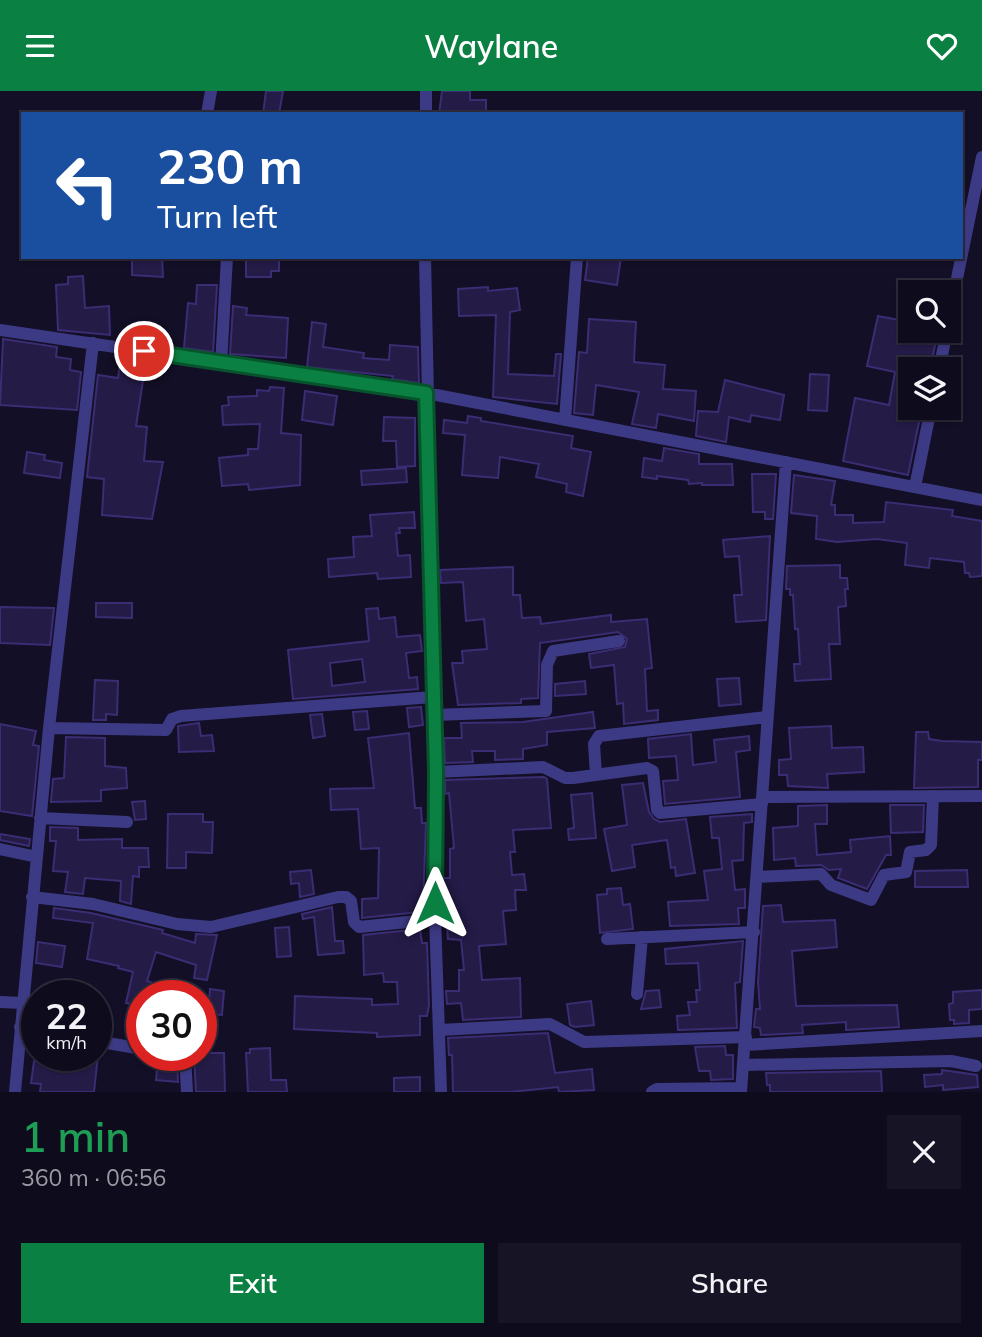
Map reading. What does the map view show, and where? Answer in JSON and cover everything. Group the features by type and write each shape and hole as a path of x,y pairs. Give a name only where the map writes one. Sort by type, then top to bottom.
{"street":[{"path":"207,112 211,91"},
{"path":"426,91 426,112"},
{"path":"963,249 982,157"},
{"path":"220,365 228,259"},
{"path":"425,259 441,1092"},
{"path":"565,420 577,259"},
{"path":"957,280 961,259"},
{"path":"0,330 220,365 426,393 982,500"},
{"path":"25,980 49,728 93,343"},
{"path":"915,487 929,420"},
{"path":"652,1092 657,1089 741,1090 786,462"},
{"path":"433,715 547,712 547,665 553,651 620,641"},
{"path":"49,728 166,730 172,719 181,716 433,697"},
{"path":"596,775 594,744 599,736 766,717"},
{"path":"436,772 543,767 565,778 641,769 653,771 657,810 660,813 762,800 982,796"},
{"path":"757,877 821,874 831,885 873,899 884,875 906,872 910,852 926,850 931,845 933,796"},
{"path":"40,818 128,822"},
{"path":"0,849 37,857"},
{"path":"32,897 93,904 193,927 231,925 338,897 351,901 354,922 359,926 436,919"},
{"path":"607,939 754,932"},
{"path":"637,995 642,937"},
{"path":"0,1002 21,1003"},
{"path":"15,1092 21,1019"},
{"path":"440,1030 550,1024 584,1042 745,1041 982,1031"},
{"path":"743,1065 951,1061 976,1066"},
{"path":"186,1071 187,1092"}],"building":[{"path":"266,91 283,91 279,112 263,112"},
{"path":"442,91 470,91 470,100 486,100 486,112 439,112"},
{"path":"132,259 162,259 163,277 132,275"},
{"path":"246,259 279,259 279,271 271,271 271,277 246,277"},
{"path":"588,259 621,259 617,285 585,280"},
{"path":"83,276 85,308 109,306 110,335 58,330 56,285 68,284 68,277"},
{"path":"197,285 217,285 213,352 184,348 188,303 196,304"},
{"path":"488,287 488,291 517,288 520,310 510,312 508,374 554,376 556,354 561,354 557,404 493,397 496,315 459,316 458,289"},
{"path":"233,306 247,308 246,315 288,318 286,358 230,354"},
{"path":"878,316 898,320 898,343 935,343 933,357 898,357 898,420 919,420 908,475 843,461 855,398 889,405 895,372 867,366"},
{"path":"589,319 636,322 634,362 665,365 663,389 696,391 694,421 658,414 656,428 632,424 639,392 596,385 593,415 574,413 579,352 587,353"},
{"path":"312,322 326,324 323,347 364,353 363,358 389,360 390,345 418,347 419,383 392,379 393,376 307,367"},
{"path":"3,339 57,347 56,357 71,359 70,370 81,372 77,410 0,405"},
{"path":"121,357 146,361 136,426 147,427 144,461 163,462 152,519 102,515 104,479 87,477 98,375 118,378"},
{"path":"810,374 829,375 827,411 808,410"},
{"path":"725,380 784,395 780,420 751,415 750,422 729,417 726,442 696,436 698,411 718,412"},
{"path":"270,387 284,388 281,433 301,435 300,485 249,490 248,484 222,486 219,458 248,455 248,449 258,449 260,424 223,425 222,406 229,405 228,397 257,396 257,390 269,391"},
{"path":"305,391 337,396 333,425 302,420"},
{"path":"468,416 481,418 481,421 573,436 571,448 591,452 583,496 566,492 567,484 536,477 539,464 500,457 498,478 462,475 465,435 443,433 444,420 467,423"},
{"path":"384,417 415,418 415,466 397,467 396,441 383,441"},
{"path":"664,448 699,454 699,464 732,464 733,485 689,484 688,480 642,477 644,458 662,461"},
{"path":"27,452 45,455 44,460 62,463 60,478 24,473"},
{"path":"406,468 407,482 362,485 361,471"},
{"path":"752,474 776,474 773,519 765,519 765,512 753,512"},
{"path":"794,475 835,481 831,505 835,505 835,515 853,515 853,523 884,522 886,502 953,510 952,516 982,521 982,576 970,577 969,573 965,573 964,562 930,558 929,568 905,565 907,543 877,539 837,542 816,539 817,516 791,513"},
{"path":"414,512 415,528 399,528 400,533 396,533 398,556 410,555 411,577 378,579 377,573 329,577 328,559 354,557 353,537 372,536 370,515"},
{"path":"770,536 766,620 736,622 734,595 742,595 739,556 725,557 723,540"},
{"path":"840,565 840,578 847,578 848,589 845,589 846,606 838,607 840,644 829,644 831,679 795,681 794,664 800,664 798,629 795,629 793,595 790,595 790,589 786,589 787,566"},
{"path":"513,567 513,595 520,595 522,618 540,617 541,624 611,615 611,622 647,619 652,668 645,669 647,711 658,710 658,720 624,724 623,703 617,704 614,665 591,668 589,654 625,647 627,639 618,632 540,643 538,698 521,699 521,703 458,705 452,663 463,663 462,651 487,649 484,619 466,621 463,582 441,583 440,570"},
{"path":"96,603 132,603 132,618 96,617"},
{"path":"0,607 54,608 50,645 0,643"},
{"path":"378,608 379,619 395,617 397,637 420,635 422,651 406,653 409,678 417,677 418,689 293,699 288,650 369,641 366,609","holes":["362,659 365,682 332,686 330,663"]},
{"path":"739,678 741,704 719,706 717,679"},
{"path":"95,680 118,681 117,715 106,714 106,720 93,720"},
{"path":"585,681 586,694 555,696 555,684"},
{"path":"421,707 423,725 409,727 407,708"},
{"path":"367,711 369,729 355,730 353,712"},
{"path":"593,712 595,728 547,732 547,745 523,749 523,759 495,760 495,751 472,751 473,762 445,763 444,738 462,738 461,723 523,722"},
{"path":"322,714 325,736 313,738 310,715"},
{"path":"199,723 201,736 212,735 214,751 179,752 178,726"},
{"path":"0,724 36,731 33,745 39,746 32,816 0,811"},
{"path":"831,726 832,748 863,747 864,772 827,774 828,788 788,786 787,775 779,775 779,760 791,759 789,728"},
{"path":"916,732 928,732 929,739 942,741 982,742 982,760 978,760 978,787 914,788"},
{"path":"409,733 415,808 421,808 422,823 426,823 423,906 419,906 419,912 362,918 362,899 378,898 379,848 361,849 358,809 331,810 330,789 374,788 368,738"},
{"path":"691,734 693,765 716,762 714,740 749,736 750,750 736,752 740,797 665,804 663,781 678,780 676,756 649,758 648,739"},
{"path":"66,737 105,738 105,766 126,768 127,788 101,790 101,801 51,802 53,779 64,778"},
{"path":"547,779 551,828 513,830 515,852 510,852 512,875 524,874 526,890 515,890 516,910 503,911 506,944 479,946 482,980 520,978 521,1017 463,1020 461,1003 447,1004 446,991 459,991 459,970 464,970 461,940 448,939 443,878 450,878 450,849 454,848 449,793 445,794 445,780"},
{"path":"643,783 649,812 654,819 660,822 686,819 695,873 676,876 675,867 671,868 667,840 632,845 635,867 612,871 604,829 627,825 622,785"},
{"path":"592,793 596,838 569,840 568,829 574,828 571,795"},
{"path":"145,801 146,819 135,820 132,802"},
{"path":"827,805 827,824 815,824 817,855 851,852 850,840 890,836 891,855 886,855 867,889 838,878 841,869 829,870 821,865 796,866 795,858 774,860 773,828 798,826 798,806"},
{"path":"890,805 924,805 923,832 891,833"},
{"path":"168,814 203,814 203,822 213,822 212,853 186,852 186,868 167,868"},
{"path":"752,814 752,822 744,823 743,860 732,861 735,890 745,889 745,908 738,908 739,924 670,926 668,902 708,900 704,871 722,869 719,838 712,838 710,817"},
{"path":"50,827 78,828 78,840 122,839 122,848 148,848 149,867 139,867 139,877 133,876 131,904 120,901 121,881 85,878 83,894 65,892 68,872 53,871 56,841 50,841"},
{"path":"0,834 30,839 29,846 0,840"},
{"path":"311,870 314,894 300,897 299,883 291,884 290,872"},
{"path":"967,870 968,887 915,887 915,871"},
{"path":"621,888 623,905 630,904 633,929 600,933 597,895 607,894 607,889"},
{"path":"781,905 783,922 835,920 837,947 792,951 796,1006 897,1005 899,1027 846,1030 846,1022 802,1025 803,1033 761,1035 760,1028 754,1027 756,1009 760,1009 758,982 763,906"},
{"path":"332,907 335,941 343,941 344,953 318,955 314,917 303,919 302,914"},
{"path":"54,908 91,913 163,930 162,933 195,943 196,934 217,935 207,980 194,978 196,965 156,952 147,980 131,980 133,972 87,959 93,923 53,918"},
{"path":"289,927 291,956 277,957 275,928"},
{"path":"420,929 422,943 427,943 429,1005 427,1016 420,1016 420,1035 377,1037 377,1033 294,1029 295,996 372,999 372,1005 398,1004 397,982 384,982 383,973 364,975 363,935"},
{"path":"743,941 740,982 735,983 737,1028 678,1030 677,1016 690,1015 688,1002 697,1002 696,990 700,990 698,963 666,964 665,949"},
{"path":"38,942 65,946 62,967 36,963"},
{"path":"217,990 224,991 222,1015 217,1015"},
{"path":"659,990 661,1007 641,1009 646,991"},
{"path":"982,990 982,1009 969,1010 969,1023 954,1024 954,1020 950,1020 949,1004 953,1003 953,992"},
{"path":"591,1001 594,1025 570,1025 567,1004"},
{"path":"548,1033 555,1073 592,1069 594,1090 559,1092 558,1087 510,1092 453,1092 452,1055 449,1055 448,1038"},
{"path":"725,1046 726,1055 733,1055 733,1079 711,1080 710,1071 699,1071 695,1047"},
{"path":"270,1048 271,1080 286,1080 287,1092 248,1092 246,1053 250,1053 250,1049"},
{"path":"217,1053 224,1053 225,1092 196,1092 195,1071 217,1071"},
{"path":"942,1070 977,1075 978,1087 943,1090 943,1085 925,1087 924,1075 942,1074"},
{"path":"33,1071 96,1071 94,1092 40,1092 41,1084 31,1083"},
{"path":"157,1071 178,1071 178,1082 156,1080"},
{"path":"881,1071 882,1092 770,1092 766,1073"},
{"path":"420,1077 420,1092 394,1092 394,1078"}],"route":[{"path":"144,351 220,365 426,393 436,772 435,903"}]}
